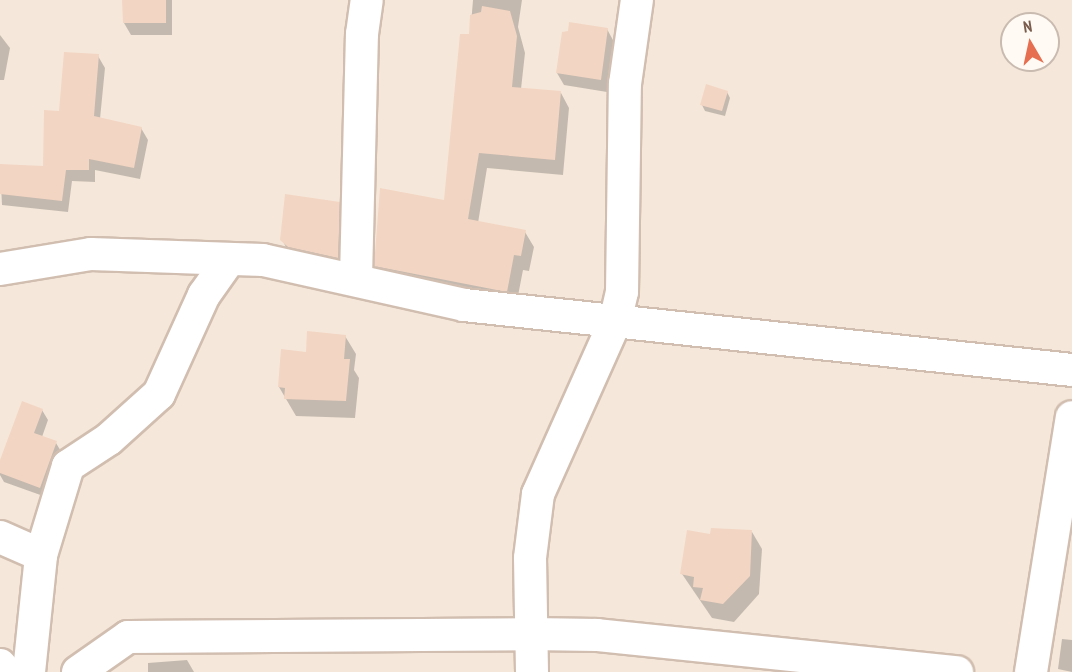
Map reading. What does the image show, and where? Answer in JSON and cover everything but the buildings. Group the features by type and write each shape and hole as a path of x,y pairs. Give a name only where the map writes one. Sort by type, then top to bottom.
{"street":[{"path":"356,278 362,34 367,0"},
{"path":"532,672 530,558 538,494 615,322 624,252 625,84 637,0"},
{"path":"0,269 100,254 228,261 263,260 356,278 464,305 1072,370"},
{"path":"29,672 40,555 68,466 109,439 159,394 204,295 228,261"},
{"path":"1031,672 1072,417"},
{"path":"0,537 40,555"},
{"path":"78,672 128,637 531,634 597,635 957,672"},
{"path":"0,665 6,672"}],"shaded area":[{"path":"0,0 1072,0 1072,672 0,672"}]}
